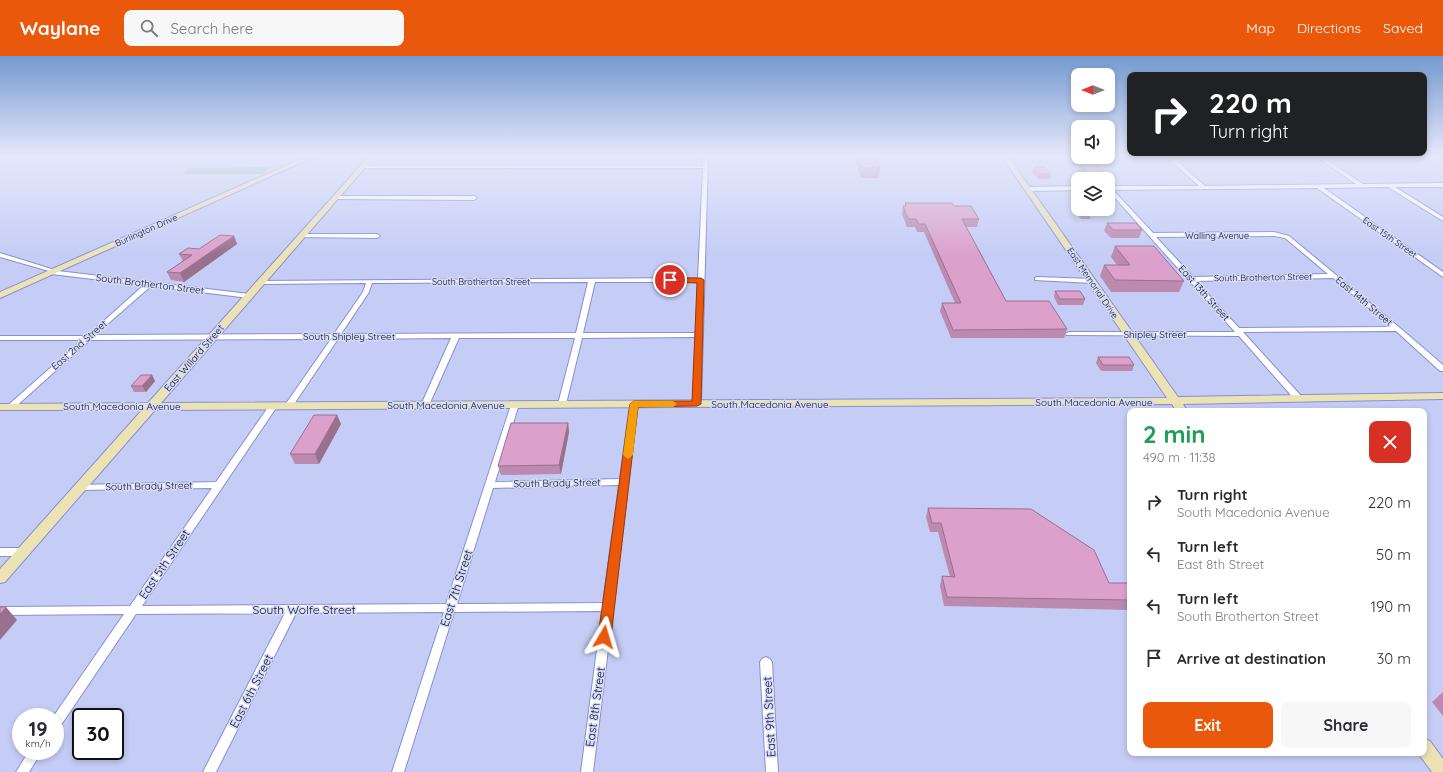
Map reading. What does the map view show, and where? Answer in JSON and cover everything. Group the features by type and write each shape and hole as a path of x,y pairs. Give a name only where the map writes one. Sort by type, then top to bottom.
{"street":[{"name":"Burlington Drive","path":"0,295 240,188"},
{"name":"East Willard Street","path":"0,578 344,188"},
{"path":"697,404 698,335 704,188"},
{"path":"1028,189 1057,188"},
{"name":"East 15th Street","path":"1321,188 1443,275"},
{"path":"1394,188 1443,219"},
{"name":"East Memorial Drive","path":"1028,189 1127,334 1180,408"},
{"name":"East 13th Street","path":"1115,195 1299,399"},
{"path":"335,198 474,198"},
{"name":"Walling Avenue","path":"1151,235 1274,234 1283,236"},
{"path":"301,236 377,236"},
{"name":"East 14th Street","path":"1283,236 1290,239 1398,329 1443,369"},
{"name":"South Brotherton Street","path":"0,255 53,272 248,296"},
{"name":"South Brotherton Street","path":"1191,279 1334,276"},
{"path":"1037,279 1092,281"},
{"path":"562,404 592,280"},
{"name":"South Brotherton Street","path":"261,282 701,280"},
{"path":"289,405 366,292 370,281"},
{"name":"East 2nd Street","path":"5,407 149,284"},
{"name":"Shipley Street","path":"1069,334 1398,329"},
{"name":"South Shipley Street","path":"0,338 698,335"},
{"path":"425,405 456,336"},
{"name":"South Macedonia Avenue","path":"5,407 1175,401 1443,396"},
{"name":"East 7th Street","path":"398,772 515,404"},
{"name":"East 8th Street","path":"587,772 634,404"},
{"name":"East 5th Street","path":"64,711 274,405"},
{"name":"South Brady Street","path":"490,485 624,482"},
{"name":"South Brady Street","path":"80,487 219,485"},
{"path":"0,552 23,552"},
{"name":"South Wolfe Street","path":"0,611 608,607"},
{"name":"East 6th Street","path":"209,772 293,609"},
{"name":"East 9th Street","path":"766,662 772,772"},
{"path":"1427,751 1442,772"},
{"path":"22,772 30,760"}],"building":[{"path":"905,203 952,203 954,206 971,206 979,219 962,219 1006,301 1049,301 1067,329 953,330 942,303 961,303 925,224 919,224 916,219 908,219 903,206 906,206"},
{"path":"1107,223 1136,223 1142,230 1113,230"},
{"path":"220,235 234,236 180,273 167,272 192,255 179,254 188,248 199,249"},
{"path":"1115,246 1154,246 1184,281 1115,280 1104,265 1130,265"},
{"path":"1055,291 1080,291 1085,299 1060,299"},
{"path":"1098,357 1129,357 1134,365 1103,365"},
{"path":"141,375 152,375 142,386 131,386"},
{"path":"314,415 337,415 315,454 290,454"},
{"path":"511,423 568,423 559,465 498,466"},
{"path":"928,508 1031,509 1094,550 1109,583 1127,583 1127,600 947,597 942,576 955,577 941,523 932,523"},
{"path":"0,607 6,607 0,614"}],"slow traffic":[{"path":"628,455 634,404 673,404"}],"route":[{"path":"604,637 634,404 697,404 698,335 701,280 670,280"}]}
